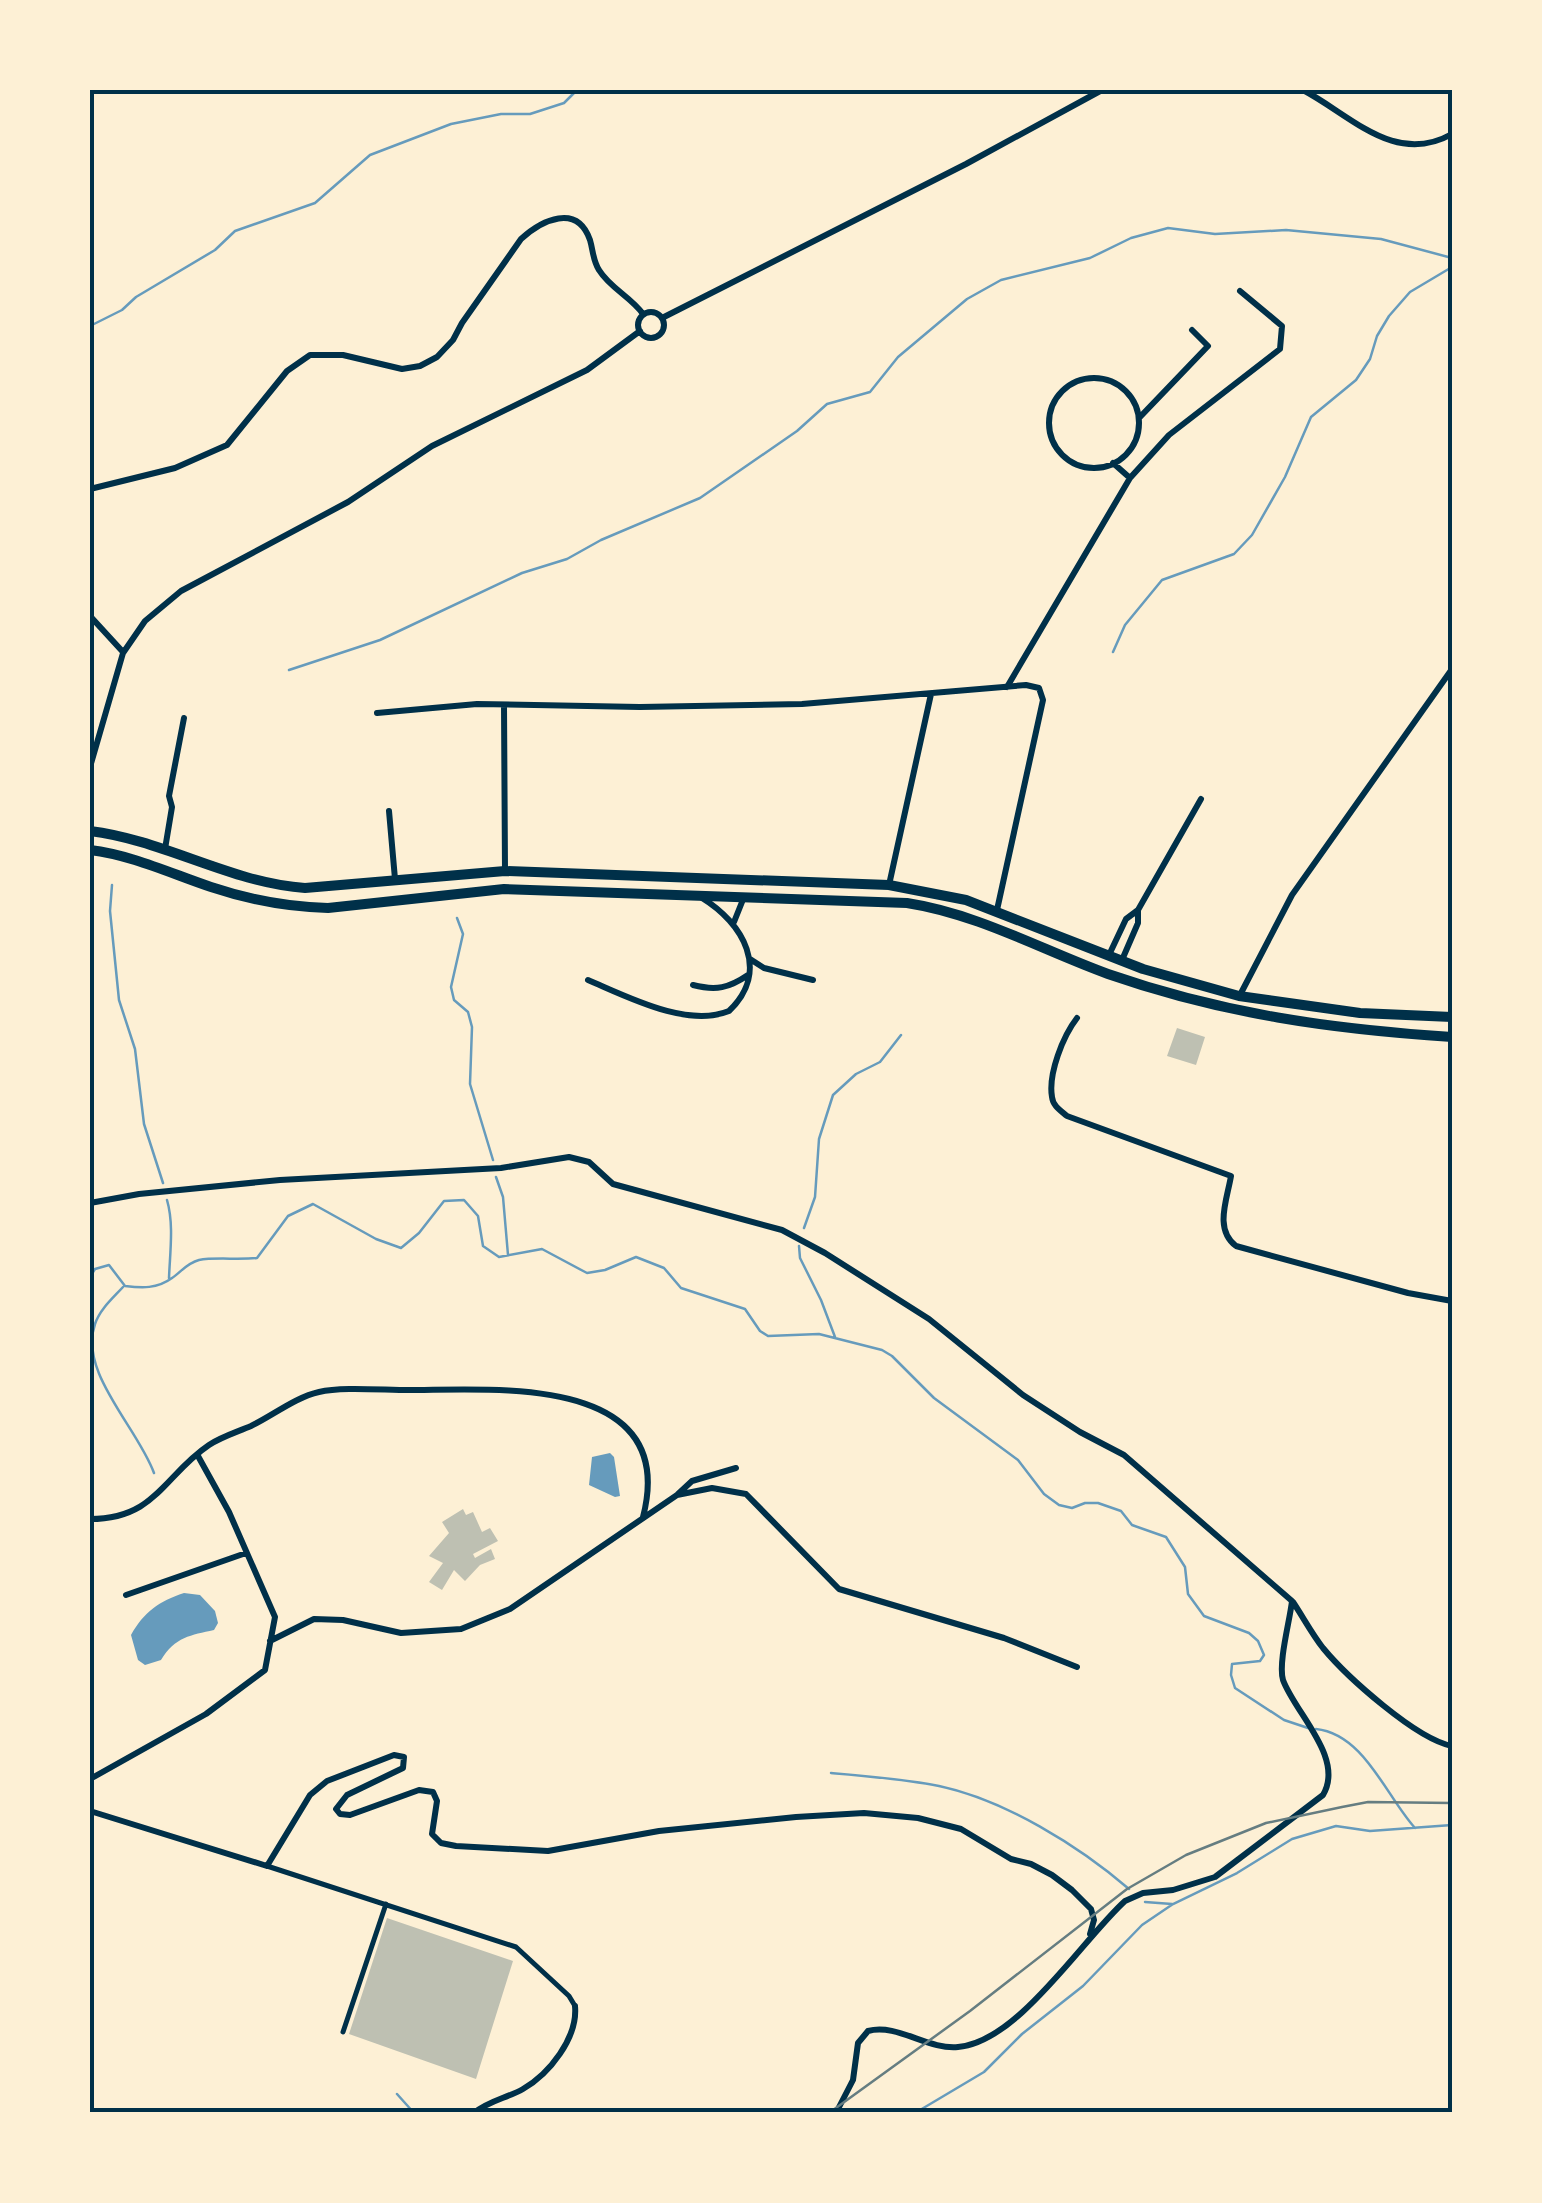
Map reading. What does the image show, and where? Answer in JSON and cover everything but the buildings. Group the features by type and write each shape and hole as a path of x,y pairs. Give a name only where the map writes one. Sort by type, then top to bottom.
{"highway":[{"path":"90,831 165,850 274,886 335,887 505,871 889,885 926,890 997,910 1121,962 1192,985 1239,996 1360,1013 1452,1017"},
{"path":"90,850 242,897 302,907 376,904 504,889 856,899 926,906 972,919 1104,972 1220,1008 1326,1027 1452,1037"}],"street":[{"path":"662,318 966,164 1102,90"},
{"path":"1303,90 1400,145 1435,144 1452,134"},
{"path":"90,489 176,468 227,445 287,371 310,355 343,356 402,369 420,366 436,357 453,340 521,239 532,228 553,218 581,225 591,243 597,268 643,314"},
{"path":"1006,687 1130,478 1169,436 1280,350 1282,326 1240,291"},
{"path":"653,312 662,318 664,328 658,336 648,337 640,331 638,324 643,314 653,312"},
{"path":"1139,418 1127,392 1103,378 1075,382 1054,401 1049,428 1061,453 1085,467 1113,464 1133,445 1139,418 1208,346 1192,330"},
{"path":"90,768 124,653 146,621 182,591 348,502 432,446 563,383 640,331"},
{"path":"1113,464 1130,478"},
{"path":"90,616 124,653"},
{"path":"1239,996 1292,896 1452,669"},
{"path":"376,713 504,704 802,704 1026,685 1039,688 1043,700 997,910"},
{"path":"889,885 931,694"},
{"path":"504,704 505,871"},
{"path":"165,850 172,807 169,796 184,718"},
{"path":"1109,956 1126,918 1138,910 1201,798"},
{"path":"389,811 396,881"},
{"path":"588,980 654,1005 705,1017 730,1011 745,991 750,975 749,958 723,911 696,895"},
{"path":"734,925 745,896"},
{"path":"1121,962 1138,922 1138,910"},
{"path":"749,958 764,968 813,980"},
{"path":"693,985 712,990 724,988 750,975"},
{"path":"1076,1018 1068,1029 1055,1070 1051,1094 1055,1106 1066,1116 1231,1176 1222,1228 1236,1246 1408,1293 1452,1301"},
{"path":"90,1203 139,1194 280,1180 501,1168 568,1157 588,1162 613,1184 782,1230 929,1319 1023,1395 1080,1432 1124,1454 1292,1601 1324,1649 1372,1696 1437,1743 1452,1746"},
{"path":"90,1518 141,1507 161,1493 209,1445 318,1392 516,1388 582,1402 622,1421 631,1431 646,1466 650,1489 642,1518"},
{"path":"90,1779 206,1714 264,1670 275,1617 229,1512 198,1456"},
{"path":"270,1641 314,1619 343,1620 400,1633 462,1629 510,1609 692,1481 736,1468"},
{"path":"677,1495 712,1488 746,1494 839,1589 1004,1638 1078,1666"},
{"path":"126,1595 246,1553"},
{"path":"836,2113 853,2080 856,2048 863,2034 878,2029 942,2047 974,2044 1005,2026 1026,2007 1131,1898 1215,1877 1318,1799 1329,1781 1319,1739 1282,1676 1292,1601"},
{"path":"267,1866 310,1795 327,1781 356,1768 400,1756 404,1758 402,1768 348,1795 338,1804 340,1814 350,1815 419,1790 433,1792 437,1801 432,1834 441,1843 548,1851 659,1830 796,1817 864,1813 918,1818 960,1829 1072,1890 1091,1910 1094,1920 1089,1940"},
{"path":"90,1811 516,1947 569,1996 575,2006 574,2022 565,2044 543,2075 526,2088 474,2113"},
{"path":"343,2032 386,1904"}],"water":[{"path":"610,1453 620,1496 615,1497 589,1485 592,1457"},
{"path":"184,1593 200,1595 215,1611 218,1623 214,1630 184,1638 161,1660 145,1665 138,1660 131,1635 153,1608"}],"waterway":[{"path":"90,326 215,250 235,231 315,203 370,155 451,124 501,114 530,114 564,103 577,90"},
{"path":"289,670 380,640 522,573 567,559 601,540 700,498 797,431 827,404 870,392 898,357 967,299 1001,280 1090,258 1131,238 1168,228 1215,234 1286,230 1381,239 1452,258"},
{"path":"1113,652 1125,625 1162,580 1234,554 1252,535 1285,477 1311,417 1356,380 1389,316 1410,292 1452,267"},
{"path":"112,885 110,911 119,1000 135,1049 144,1124 163,1183"},
{"path":"457,918 463,934 451,987 454,1000 468,1012 472,1027 470,1084 493,1160"},
{"path":"804,1228 815,1197 819,1139 833,1095 856,1074 880,1062 901,1035"},
{"path":"496,1177 503,1197 508,1255"},
{"path":"167,1200 171,1228 169,1278"},
{"path":"90,1277 95,1269 109,1265 125,1286 149,1287 166,1282 199,1260 257,1258 288,1216 313,1204 376,1239 401,1248 419,1233 444,1201 464,1200 478,1216 483,1246 499,1257 542,1249 587,1273 636,1257 664,1268 681,1288 745,1309 768,1336 819,1334 882,1350 934,1398 1018,1460 1044,1494 1059,1505 1072,1508 1098,1503 1121,1511 1132,1525 1166,1537 1185,1567 1188,1594 1204,1616 1249,1633 1258,1641 1264,1655 1260,1661 1232,1664 1235,1688 1284,1720 1308,1728"},
{"path":"799,1246 800,1258 835,1337"},
{"path":"123,1287 95,1324 95,1361 112,1400 154,1473"},
{"path":"1316,1729 1333,1733 1361,1754 1415,1828"},
{"path":"831,1773 926,1784 990,1802 1064,1841 1129,1889"},
{"path":"915,2113 984,2072 1022,2034 1083,1986 1142,1925 1292,1839 1336,1826 1370,1831 1452,1825"},
{"path":"1145,1902 1172,1904"},
{"path":"397,2094 414,2113"}],"railway":[{"path":"829,2113 970,2011 1127,1889 1186,1855 1266,1823 1342,1807 1368,1802 1452,1803"}]}
